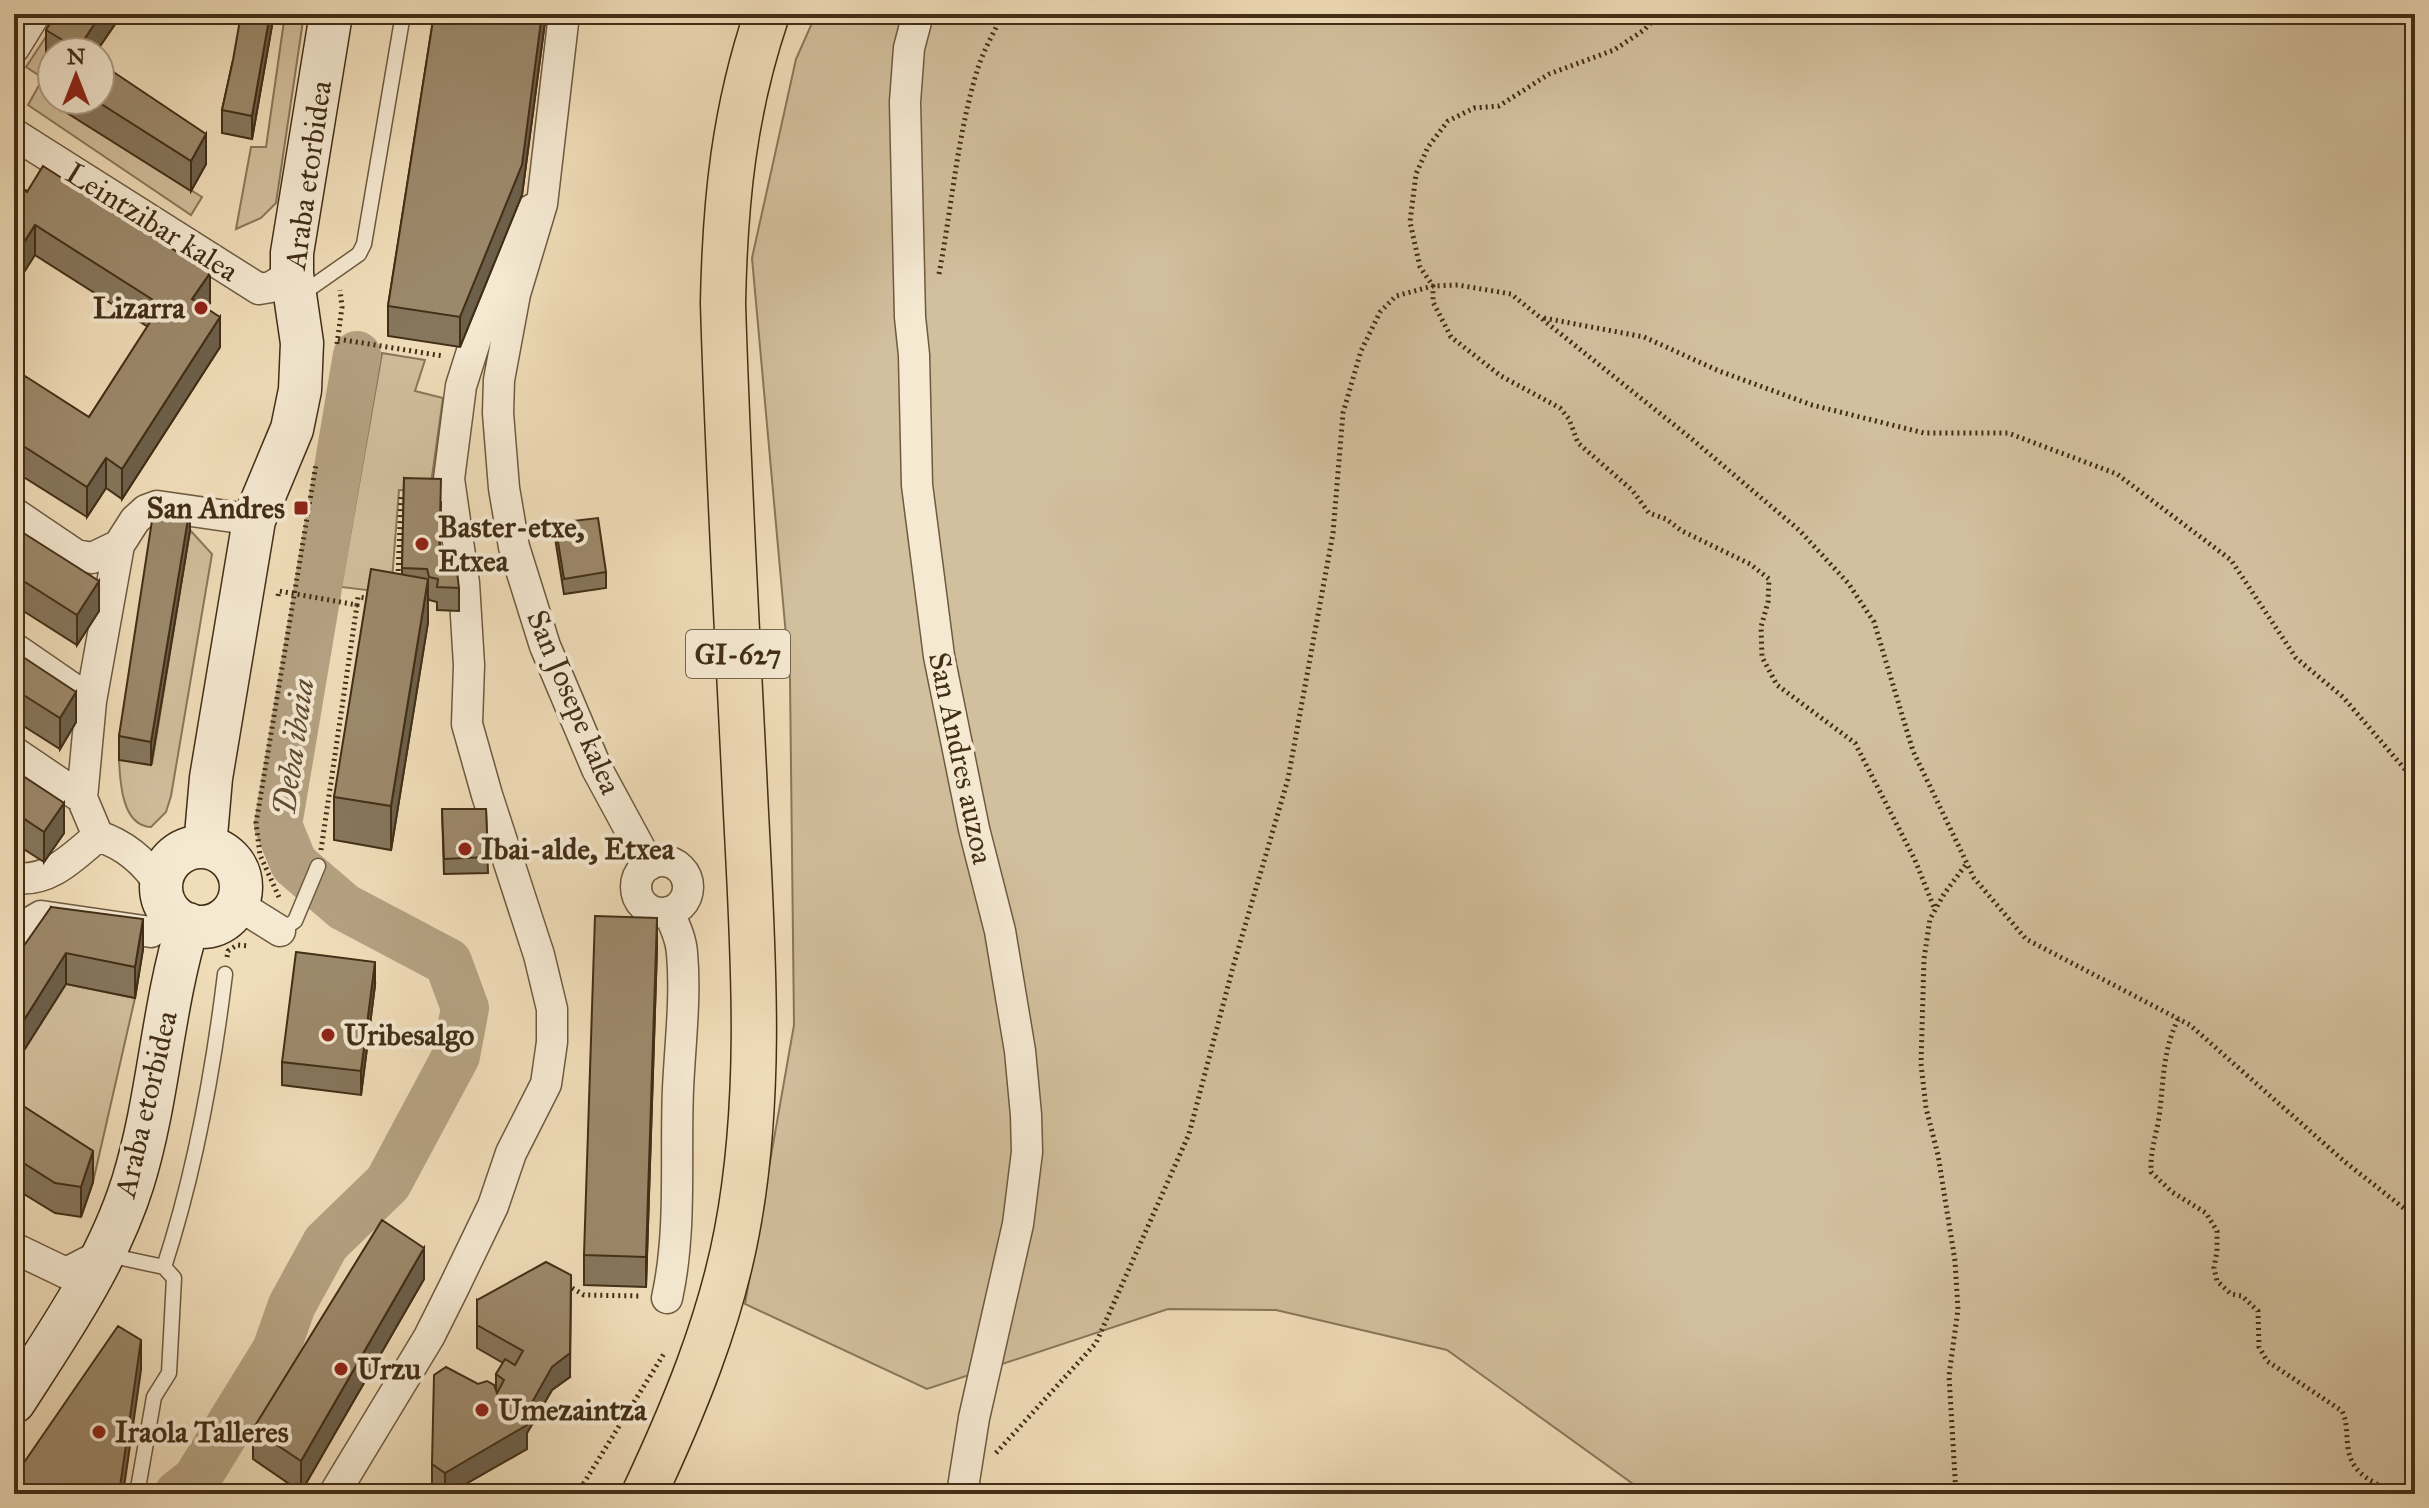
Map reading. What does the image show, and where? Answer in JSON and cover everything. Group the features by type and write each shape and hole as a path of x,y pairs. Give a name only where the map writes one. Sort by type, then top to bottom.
{"main road":[{"name":"GI-627","path":"648,1488 702,1356 721,1296 737,1231 746,1167 754,970 726,399 724,249 727,194 739,112 767,14"},
{"path":"613,1494 666,1408 721,1296"}],"street":[{"path":"14,48 35,14"},
{"name":"Araba etorbidea","path":"205,847 211,778 254,520 292,429 300,390 302,343 292,253 331,14"},
{"name":"San Josepe kalea","path":"564,14 542,204 515,294 499,380 498,413 504,488 514,547 545,646 597,769 649,865 657,862 675,864 686,877 687,895 676,909 668,912 677,929 682,951 683,996 673,1254 667,1298"},
{"name":"San Andres auzoa","path":"918,14 909,48 905,102 917,485 939,656 974,829 1000,931 1020,1051 1026,1115 1027,1152 1018,1224 974,1418 963,1492"},
{"name":"Leintzibar kalea","path":"14,134 259,289 294,286"},
{"path":"334,1494 429,1337 493,1206 511,1153 546,1084 552,1042 552,1009 539,955 467,724 469,665 464,583 449,479 451,449 468,360 506,253 526,213 542,204"},
{"path":"169,928 161,886 133,853 114,841 98,836 82,798 91,701 119,545 135,520 146,510 157,506 254,520"},
{"path":"14,513 76,555 92,558 119,545"},
{"path":"14,648 91,701"},
{"path":"14,752 82,798"},
{"path":"16,879 52,873 98,836"},
{"path":"14,938 21,928 41,916 169,928 199,927 221,921 237,904 240,879 236,867 217,850 205,847 180,853 163,873 161,886"},
{"path":"237,904 278,929"},
{"name":"Araba etorbidea","path":"14,1402 67,1320 103,1254 133,1182 169,928"},
{"path":"14,1248 66,1273 103,1254"}],"lane":[{"path":"294,286 338,269 359,254 364,244 403,14"},
{"path":"278,929 295,921 318,866"},
{"path":"164,1267 183,1209 215,1054 225,974"},
{"path":"103,1254 164,1267 174,1278 169,1373 154,1397 137,1494"}],"path":[{"path":"937,280 948,226 957,153 977,68 1003,14"},
{"path":"1659,14 1644,30 1614,50 1549,74 1499,106 1474,108 1448,121 1428,147 1416,174 1410,222 1420,267 1433,286 1433,302 1451,337 1501,376 1560,408 1569,419 1578,443 1632,490 1649,513 1750,564 1769,579 1768,602 1761,627 1762,657 1777,685 1855,743 1910,848 1935,910"},
{"path":"336,353 342,307 338,269"},
{"path":"963,1492 1096,1343 1189,1134 1233,967 1288,779 1333,533 1343,413 1361,351 1380,312 1396,296 1433,286 1458,285 1511,294 1799,530 1848,583 1874,622 1913,751 1974,878 2026,939 2190,1025 2345,1162 2415,1217"},
{"path":"1541,318 1644,337 1719,371 1812,405 1924,433 2008,433 2117,474 2231,560 2296,658 2343,697 2415,781"},
{"path":"346,339 468,360"},
{"path":"225,974 228,951 237,945 260,945 278,929 280,899 260,855 256,823 318,454"},
{"path":"398,587 401,497 451,498"},
{"path":"293,593 353,605"},
{"path":"318,866 353,605 358,597 374,599"},
{"path":"1956,1494 1949,1376 1958,1309 1955,1261 1938,1155 1926,1108 1921,1064 1924,959 1930,919 1967,863"},
{"path":"2178,1019 2167,1042 2159,1117 2150,1154 2151,1172 2172,1192 2206,1213 2217,1231 2214,1268 2217,1281 2231,1294 2242,1296 2258,1311 2259,1347 2267,1361 2342,1411 2347,1421 2348,1450 2354,1465 2366,1480 2402,1494"},
{"path":"562,1281 584,1295 667,1298"},
{"path":"577,1494 668,1347"}],"shaded area":[{"path":"61,14 54,36 46,36"},
{"path":"285,14 304,14 276,203 261,218 236,229 251,147 266,147"},
{"path":"816,14 2415,14 2415,1494 1647,1494 1447,1350 1276,1310 1168,1309 927,1389 745,1304 794,1025 790,680 752,258 796,59"},
{"path":"36,52 36,73 26,67"},
{"path":"36,91 36,110 28,105"},
{"path":"44,116 72,116 202,197 191,215"},
{"path":"382,353 425,360 415,391 443,398 430,491 399,490 391,593 341,587"},
{"path":"190,530 212,554 171,796 166,812 151,827 141,825 128,811 122,791 119,760 152,764"},
{"path":"66,984 135,998 93,1182 14,1130 14,1066"}],"building":[{"path":"56,14 101,14 87,36 56,36 46,30"},
{"path":"241,14 270,14 252,116 222,110"},
{"path":"434,14 542,14 522,165 460,317 388,306"},
{"path":"116,74 206,134 191,161 116,113"},
{"path":"43,166 210,273 192,299 220,317 122,469 106,458 87,487 14,440 14,392 25,376 89,417 161,305 35,225 14,258 14,183 27,192"},
{"name":"Baster-etxe, Etxea","path":"404,478 441,479 439,563 456,563 459,588 437,587 438,579 429,577 427,569 402,568"},
{"path":"155,501 190,507 151,742 119,736"},
{"path":"598,518 606,572 564,579 555,523"},
{"path":"14,527 99,581 77,615 14,575"},
{"path":"371,569 428,579 391,806 334,797"},
{"path":"14,651 76,692 60,718 14,689"},
{"path":"14,770 64,803 44,832 14,812"},
{"name":"Ibai-alde, Etxea","path":"442,809 486,809 488,857 444,859"},
{"path":"51,907 143,919 135,967 66,953 14,1036 14,960"},
{"path":"595,916 657,918 646,1257 584,1255"},
{"name":"Uribesalgo","path":"296,952 375,962 361,1071 282,1062"},
{"path":"14,1100 93,1151 81,1187 55,1183 14,1157"},
{"name":"Urzu","path":"382,1220 424,1248 301,1461 253,1429"},
{"path":"546,1262 571,1275 570,1353 552,1367 526,1413 527,1425 445,1473 432,1464 434,1375 446,1367 478,1384 487,1381 494,1385 497,1393 504,1380 496,1374 505,1359 515,1365 523,1351 477,1325 477,1300"},
{"name":"Iraola Talleres","path":"118,1326 141,1340 120,1487 109,1494 14,1494 14,1477"}],"waterway":[{"name":"Deba ibaia","path":"178,1494 196,1480 276,1350 292,1305 326,1243 388,1183 456,1056 465,1008 448,962 344,907 294,864 278,825 357,355"}],"place":[{"name":"Lizarra","path":"201,308"},
{"name":"San Andres","path":"301,508"},
{"name":"Baster-etxe, Etxea","path":"422,544"},
{"name":"Ibai-alde, Etxea","path":"465,849"},
{"name":"Uribesalgo","path":"328,1035"},
{"name":"Urzu","path":"341,1369"},
{"name":"Umezaintza","path":"482,1410"},
{"name":"Iraola Talleres","path":"99,1432"}]}
